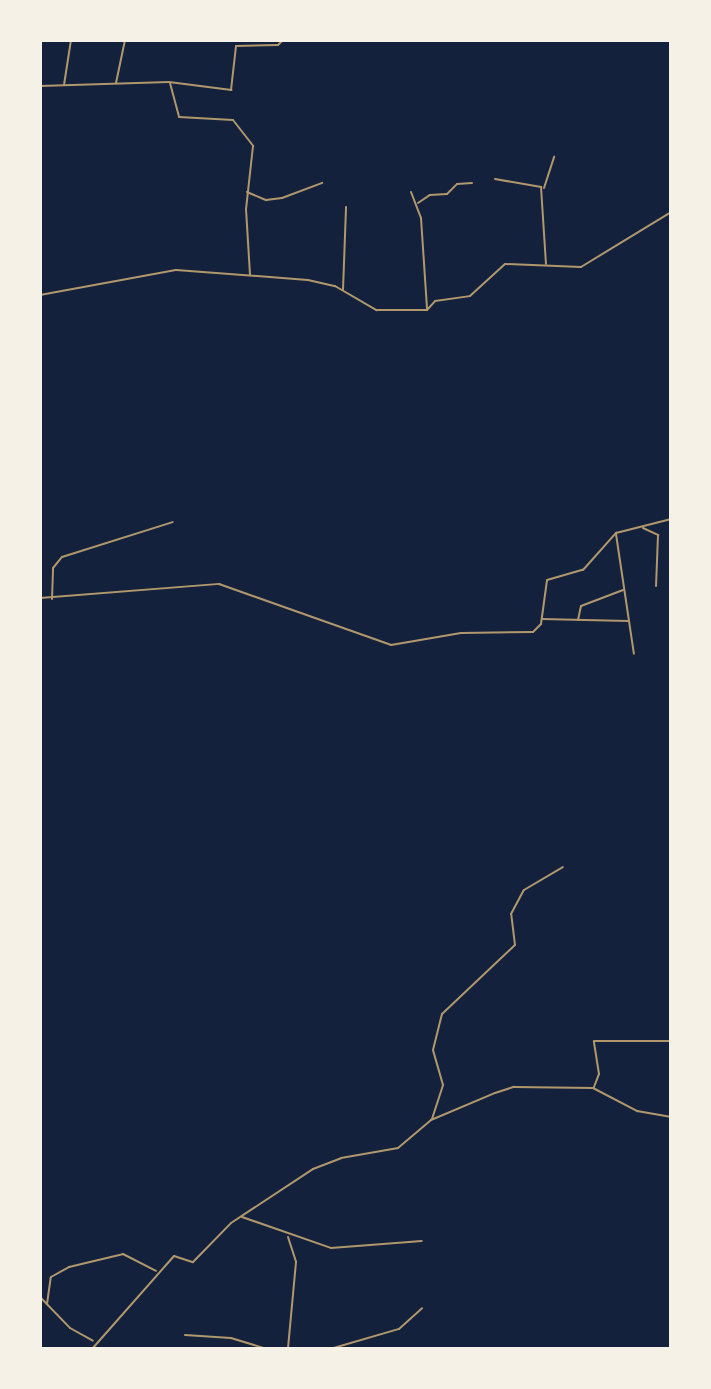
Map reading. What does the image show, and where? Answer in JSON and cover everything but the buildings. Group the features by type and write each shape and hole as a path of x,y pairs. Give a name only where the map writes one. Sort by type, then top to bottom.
{"street":[{"path":"64,86 71,40"},
{"path":"116,85 125,40"},
{"path":"40,86 169,82 231,90 236,46 278,45 283,40"},
{"path":"169,82 179,117 230,119 239,125 255,158 246,192 250,275"},
{"path":"546,265 543,189 554,157"},
{"path":"495,179 543,189"},
{"path":"246,192 266,200 282,198 322,183"},
{"path":"417,204 430,195 447,194 457,184 472,183"},
{"path":"411,192 417,204 427,310"},
{"path":"343,291 346,207"},
{"path":"40,295 166,271 308,280 343,291 376,310 427,310 435,301 470,296 505,264 581,267 671,212"},
{"path":"40,598 219,584 391,645 461,633 533,632 541,619 546,580 583,570 616,533 671,519"},
{"path":"52,599 53,568 62,557 173,522"},
{"path":"642,528 658,535 656,586"},
{"path":"616,533 634,654"},
{"path":"578,620 581,606 625,590"},
{"path":"541,619 629,621"},
{"path":"431,1120 443,1085 433,1050 442,1014 515,945 511,914 524,890 563,867"},
{"path":"593,1088 599,1074 594,1041 671,1041"},
{"path":"92,1349 93,1341 156,1271 174,1256 194,1262 241,1217 313,1169 341,1158 398,1148 431,1120 506,1089 593,1088 637,1111 671,1117"},
{"path":"241,1217 342,1249 422,1241"},
{"path":"288,1234 296,1262 288,1349"},
{"path":"47,1304 51,1277 69,1267 123,1254 156,1271"},
{"path":"40,1297 70,1328 93,1341"},
{"path":"330,1349 399,1329 422,1308"},
{"path":"185,1335 231,1338 267,1349"}]}
